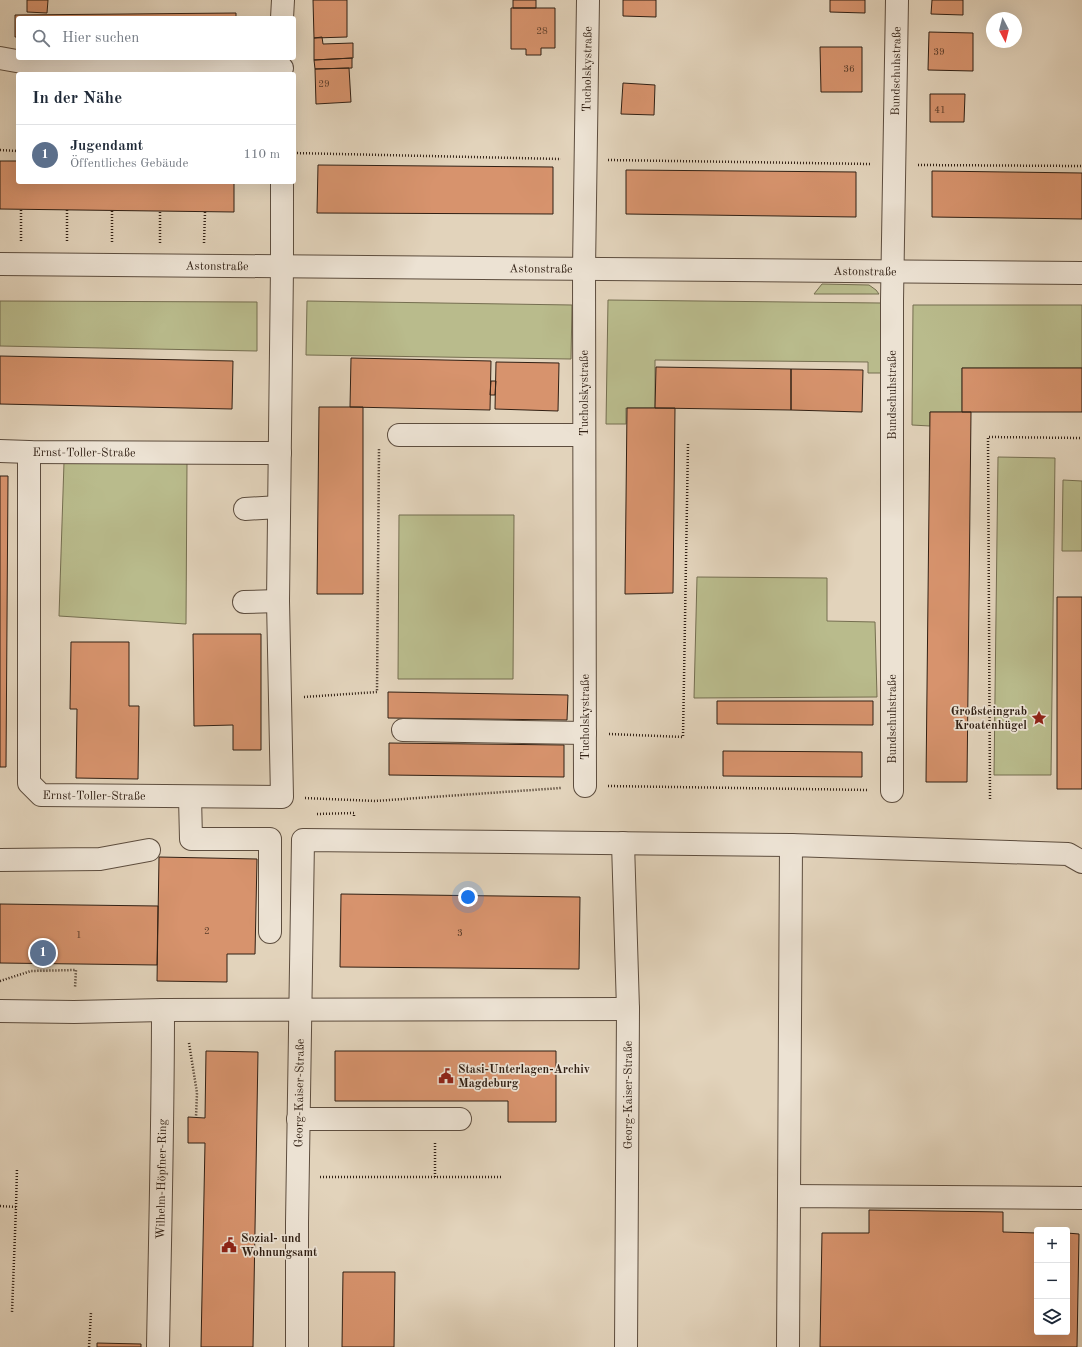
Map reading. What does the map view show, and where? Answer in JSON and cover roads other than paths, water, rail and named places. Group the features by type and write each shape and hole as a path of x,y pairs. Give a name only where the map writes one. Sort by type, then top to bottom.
{"street":[{"path":"282,16 283,0"},
{"name":"Tucholskystraße","path":"585,786 584,269 588,0"},
{"name":"Bundschuhstraße","path":"892,791 892,272 897,0"},
{"path":"0,58 22,62 40,63 282,67"},
{"name":"Ernst-Toller-Straße","path":"280,453 29,452 29,783 41,795 282,797 278,601 280,453 282,267 282,184"},
{"name":"Astonstraße","path":"0,264 1082,273"},
{"path":"399,435 584,435"},
{"path":"0,451 29,452"},
{"path":"245,510 279,507"},
{"path":"244,602 278,601"},
{"path":"403,730 585,733"},
{"path":"190,796 190,839 270,839 270,932"},
{"name":"Georg-Kaiser-Straße","path":"297,1347 297,1177 303,840 623,843 628,1009 626,1347"},
{"path":"623,843 791,845 1068,854 1082,862"},
{"path":"788,1347 791,845"},
{"path":"0,860 100,859 149,850"},
{"path":"0,1011 74,1012 163,1010 628,1009"},
{"name":"Wilhelm-Höpfner-Ring","path":"158,1347 163,1010"},
{"path":"298,1119 460,1119"},
{"path":"789,1196 1082,1198"}],"place":[{"name":"Großsteingrab Kroatenhügel","path":"1039,718"},
{"name":"Jugendamt","path":"43,953"},
{"name":"Stasi-Unterlagen-Archiv Magdeburg","path":"446,1076"},
{"name":"Sozial- und Wohnungsamt","path":"229,1245"}]}
